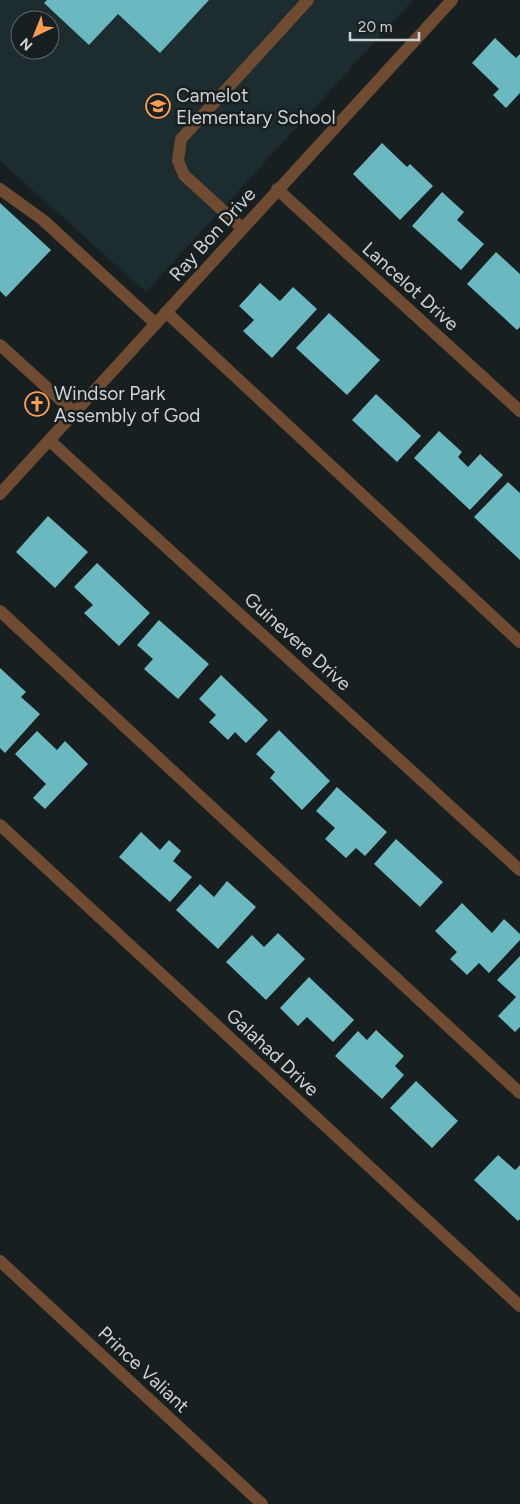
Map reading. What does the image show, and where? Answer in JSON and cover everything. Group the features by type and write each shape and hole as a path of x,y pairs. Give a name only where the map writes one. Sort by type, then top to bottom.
{"street":[{"path":"242,228 184,175 178,161 179,149 187,131 308,0"},
{"name":"Ray Bon Drive","path":"0,494 277,189 452,0"},
{"path":"0,189 43,220 156,324"},
{"name":"Lancelot Drive","path":"277,189 520,411"},
{"path":"166,312 520,642"},
{"path":"0,345 75,413"},
{"name":"Guinevere Drive","path":"50,441 520,870"},
{"path":"0,611 520,1093"},
{"name":"Galahad Drive","path":"0,825 520,1306"},
{"name":"Prince Valiant","path":"0,1261 262,1504"}],"shaded area":[{"name":"Camelot Elementary School","path":"0,0 413,0 146,292 0,161"}],"building":[{"path":"47,0 209,0 160,53 118,14 89,45 60,18 60,10 52,10 44,3"},
{"path":"495,38 516,58 520,54 520,93 506,108 493,95 499,89 472,63"},
{"path":"382,143 407,167 410,164 433,186 400,220 353,174"},
{"path":"442,192 464,212 457,220 484,244 461,270 412,226"},
{"path":"0,203 51,250 6,297 0,291"},
{"path":"496,252 520,274 520,327 517,330 467,284"},
{"path":"260,283 280,301 293,287 317,309 272,358 243,331 254,320 239,306"},
{"path":"329,313 380,360 347,395 296,348"},
{"path":"376,394 421,436 397,462 352,420"},
{"path":"439,431 462,452 458,457 468,467 480,454 503,475 470,510 414,458"},
{"path":"508,482 520,493 520,560 474,517"},
{"path":"48,516 88,552 55,588 16,552"},
{"path":"97,563 150,613 119,646 84,613 93,605 74,587"},
{"path":"159,620 209,664 178,699 144,669 153,659 137,645"},
{"path":"0,668 26,692 21,697 40,714 5,753 0,748"},
{"path":"221,675 268,720 246,743 235,732 228,740 209,722 216,715 199,699"},
{"path":"279,730 330,781 302,810 270,778 275,772 256,754"},
{"path":"37,731 57,750 65,741 88,764 45,809 33,798 46,784 15,754"},
{"path":"337,787 387,832 365,856 356,848 346,858 325,839 335,828 316,811"},
{"path":"141,832 160,850 169,840 181,851 173,861 192,877 170,902 119,857"},
{"path":"396,839 443,882 420,907 374,864"},
{"path":"227,881 256,907 218,949 176,910 200,884 214,897"},
{"path":"462,903 492,933 504,919 520,934 520,940 489,973 479,963 467,975 450,959 457,952 435,931"},
{"path":"278,933 305,959 266,1000 226,962 252,935 264,947"},
{"path":"520,956 520,1027 515,1032 498,1016 516,997 497,980"},
{"path":"309,977 354,1020 333,1042 307,1017 298,1026 280,1008"},
{"path":"376,1030 404,1056 395,1066 404,1075 382,1099 335,1056 358,1031 367,1040"},
{"path":"416,1081 458,1121 432,1148 390,1108"},
{"path":"498,1155 515,1170 520,1165 520,1219 518,1221 474,1180"}],"place":[{"name":"Camelot Elementary School","path":"158,106"},
{"name":"Windsor Park Assembly of God","path":"37,404"}]}
